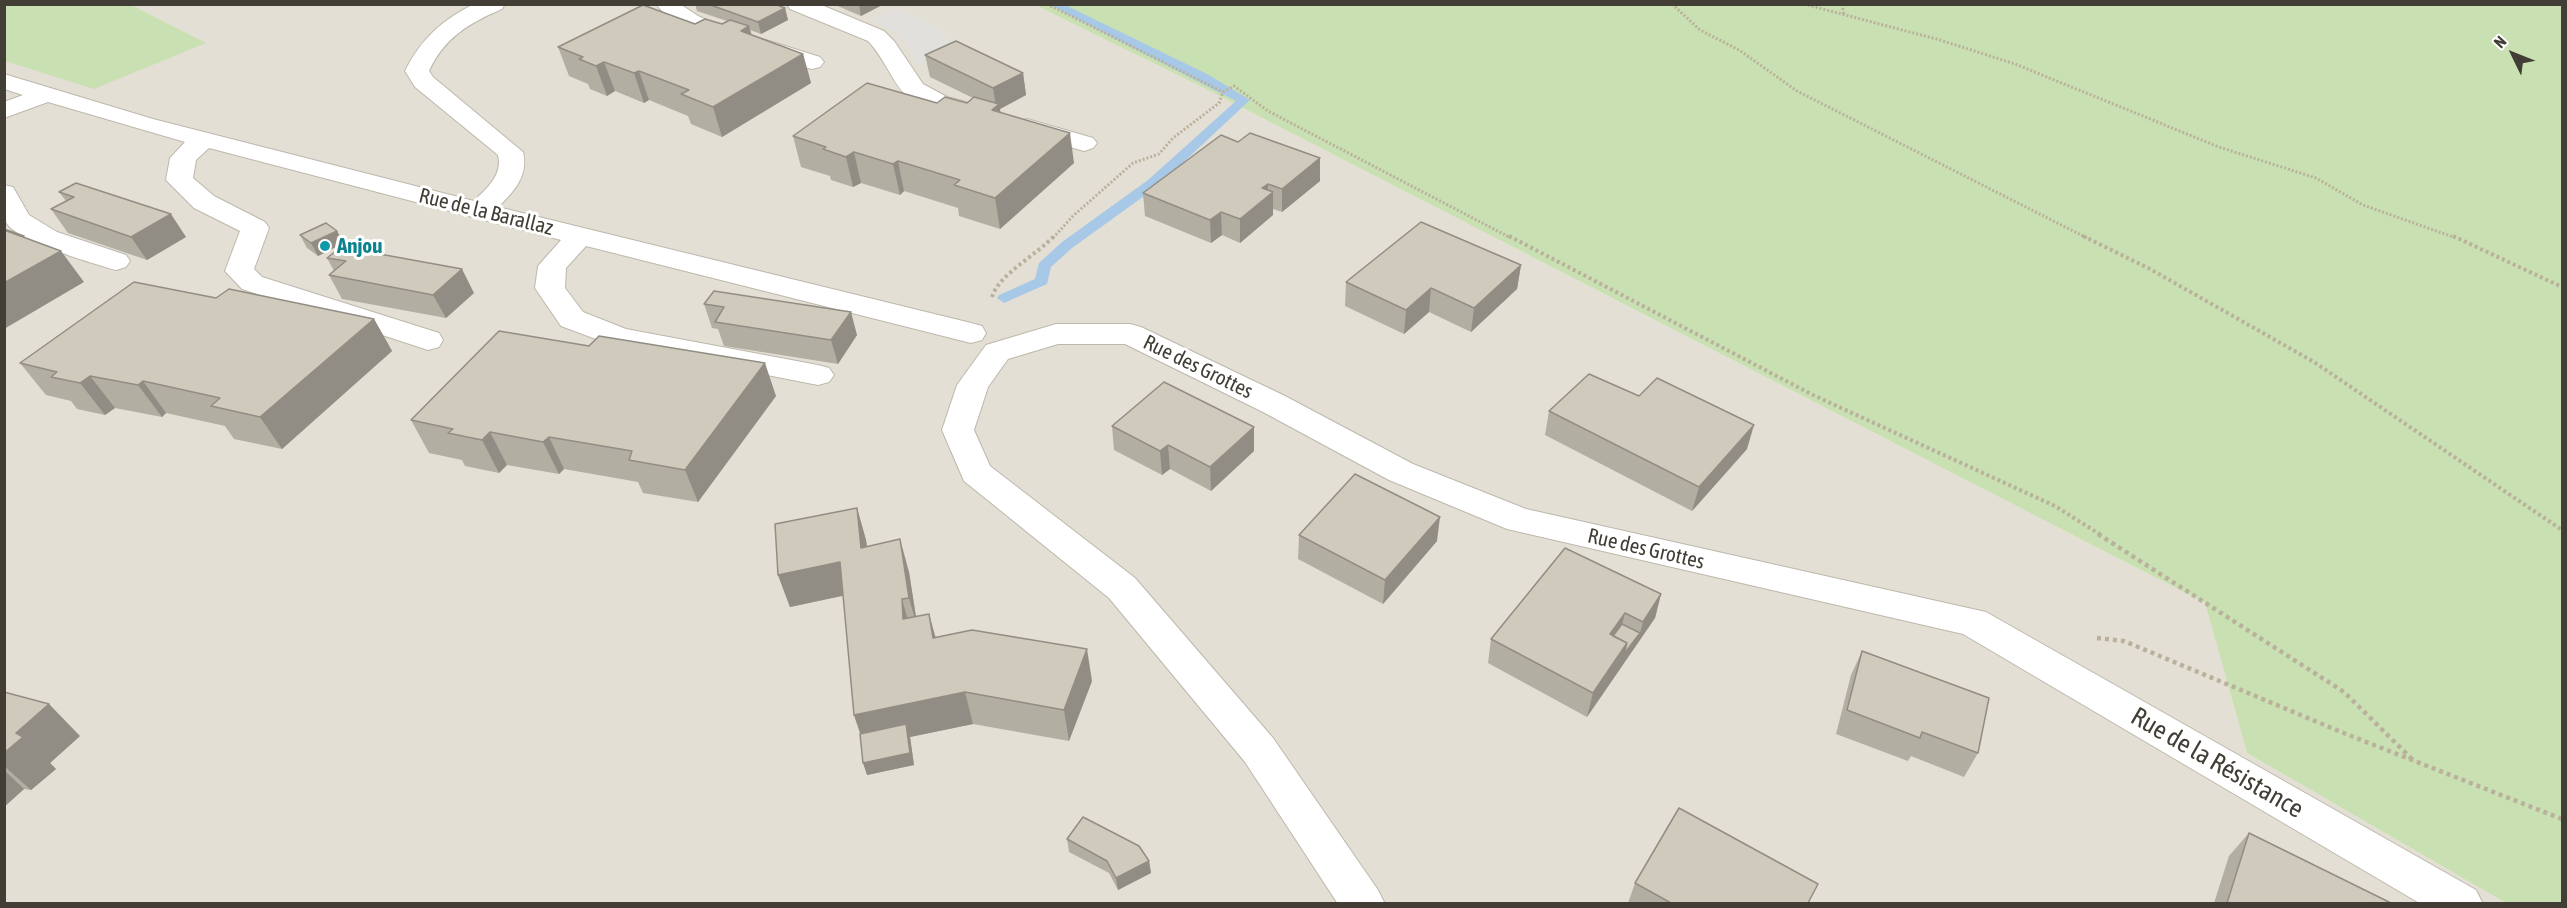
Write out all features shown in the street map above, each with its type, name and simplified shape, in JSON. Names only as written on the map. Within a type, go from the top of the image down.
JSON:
[{"type":"street","points":[[480,211],[512,175],[514,163],[510,152],[423,82],[417,71],[425,50],[445,30],[494,4]]},
{"type":"street","points":[[667,4],[670,12],[691,24],[812,62]]},
{"type":"street","points":[[798,4],[876,36],[914,89],[938,102],[1084,143]]},
{"type":"street","name":"Rue de la Barallaz","points":[[4,81],[44,95],[204,139],[480,211],[971,333]]},
{"type":"street","points":[[4,111],[44,95]]},
{"type":"street","points":[[204,139],[183,158],[179,180],[204,202],[255,228],[239,271],[252,284],[428,339]]},
{"type":"street","points":[[4,193],[18,220],[47,238],[116,261]]},
{"type":"street","points":[[580,236],[552,266],[550,288],[572,319],[620,337],[818,375]]},
{"type":"street","name":"Rue des Grottes","points":[[1363,903],[1258,750],[1122,588],[976,473],[958,430],[974,385],[997,352],[1056,334],[1130,334],[1274,404],[1401,472],[1519,520],[1973,622]]},
{"type":"street","name":"Rue de la Résistance","points":[[1973,622],[2461,903]]},
{"type":"path","points":[[1047,4],[1223,92]]},
{"type":"path","points":[[1672,4],[1700,30],[1739,50],[1797,91],[1983,187],[2150,269],[2314,362],[2562,530]]},
{"type":"path","points":[[1804,4],[1940,40],[2014,64],[2219,147],[2316,178],[2363,205],[2452,236],[2562,287]]},
{"type":"path","points":[[1842,4],[1844,15]]},
{"type":"path","points":[[1042,338],[1027,308],[998,305],[992,301],[992,293],[1002,280],[1049,245],[1077,211],[1086,206],[1134,163],[1159,154],[1173,138],[1219,103],[1223,92],[1234,86],[1268,111],[1813,395],[2055,506],[2343,692],[2415,762]]},
{"type":"path","points":[[2089,637],[2124,641],[2415,762],[2562,819]]},
{"type":"shaded area","points":[[5,4],[1035,5],[1206,89],[2205,603],[2247,753],[2506,903],[5,904]]},
{"type":"shaded area","points":[[894,8],[936,27],[948,39],[955,55],[918,64],[899,34],[870,20]]},
{"type":"green space","points":[[5,4],[131,5],[206,43],[94,89],[5,61]]},
{"type":"green space","points":[[1035,5],[2562,5],[2562,903],[2506,903],[2247,753],[2205,603],[1206,89]]},
{"type":"building","points":[[708,4],[774,4],[785,8],[758,22]]},
{"type":"building","points":[[643,5],[695,24],[705,19],[722,24],[730,20],[749,26],[741,31],[803,54],[713,107],[681,94],[689,90],[639,71],[634,73],[604,62],[596,66],[579,59],[583,57],[558,47]]},
{"type":"building","points":[[956,41],[1023,73],[993,88],[925,55]]},
{"type":"building","points":[[867,83],[937,103],[945,97],[967,103],[974,97],[999,104],[992,110],[1070,133],[995,198],[954,185],[960,180],[898,161],[893,164],[854,152],[846,157],[823,149],[826,147],[793,136]]},
{"type":"building","points":[[1250,133],[1320,158],[1282,189],[1268,184],[1262,188],[1273,192],[1240,219],[1221,212],[1210,220],[1143,193],[1221,135],[1238,142]]},
{"type":"building","points":[[76,183],[171,214],[131,237],[51,209],[74,197],[59,192]]},
{"type":"building","points":[[1421,222],[1521,265],[1474,308],[1431,288],[1406,310],[1346,282]]},
{"type":"building","points":[[326,223],[337,231],[311,243],[300,235]]},
{"type":"building","points":[[4,229],[24,236],[23,237]]},
{"type":"building","points":[[4,230],[61,251],[4,283]]},
{"type":"building","points":[[341,247],[462,269],[433,295],[329,275],[346,261],[327,258]]},
{"type":"building","points":[[134,282],[216,298],[229,289],[374,319],[260,417],[211,406],[220,398],[143,381],[138,385],[90,376],[80,383],[51,377],[57,372],[20,363]]},
{"type":"building","points":[[714,291],[851,312],[831,340],[715,322],[724,307],[704,304]]},
{"type":"building","points":[[499,331],[589,346],[599,336],[765,363],[685,470],[629,460],[632,451],[549,437],[543,442],[490,432],[482,440],[448,433],[453,429],[411,420]]},
{"type":"building","points":[[1589,374],[1639,396],[1657,378],[1754,425],[1699,487],[1549,411]]},
{"type":"building","points":[[1164,382],[1254,427],[1210,467],[1168,445],[1160,451],[1112,426]]},
{"type":"building","points":[[1355,474],[1440,517],[1385,580],[1299,535]]},
{"type":"building","points":[[857,508],[861,548],[900,539],[909,598],[902,599],[903,619],[929,614],[933,638],[972,630],[1087,649],[1064,710],[965,692],[854,715],[840,562],[778,575],[775,524]]},
{"type":"building","points":[[1565,548],[1661,594],[1643,622],[1625,613],[1610,634],[1627,643],[1593,693],[1491,639]]},
{"type":"building","points":[[1622,624],[1640,633],[1624,654],[1627,643],[1613,636]]},
{"type":"building","points":[[1862,651],[1989,698],[1978,753],[1922,732],[1920,738],[1847,710]]},
{"type":"building","points":[[4,692],[49,704],[16,733],[23,737],[4,753]]},
{"type":"building","points":[[906,724],[910,753],[863,763],[860,734]]},
{"type":"building","points":[[1679,808],[1818,884],[1808,903],[1671,903],[1635,883]]},
{"type":"building","points":[[1083,817],[1139,846],[1149,861],[1116,878],[1107,861],[1067,839]]},
{"type":"building","points":[[2249,833],[2391,903],[2227,903]]},
{"type":"waterway","points":[[1004,298],[1042,281],[1044,266],[1067,245],[1153,183],[1244,100],[1205,78],[1053,4]]},
{"type":"place","name":"Anjou","points":[[325,246]]}]
